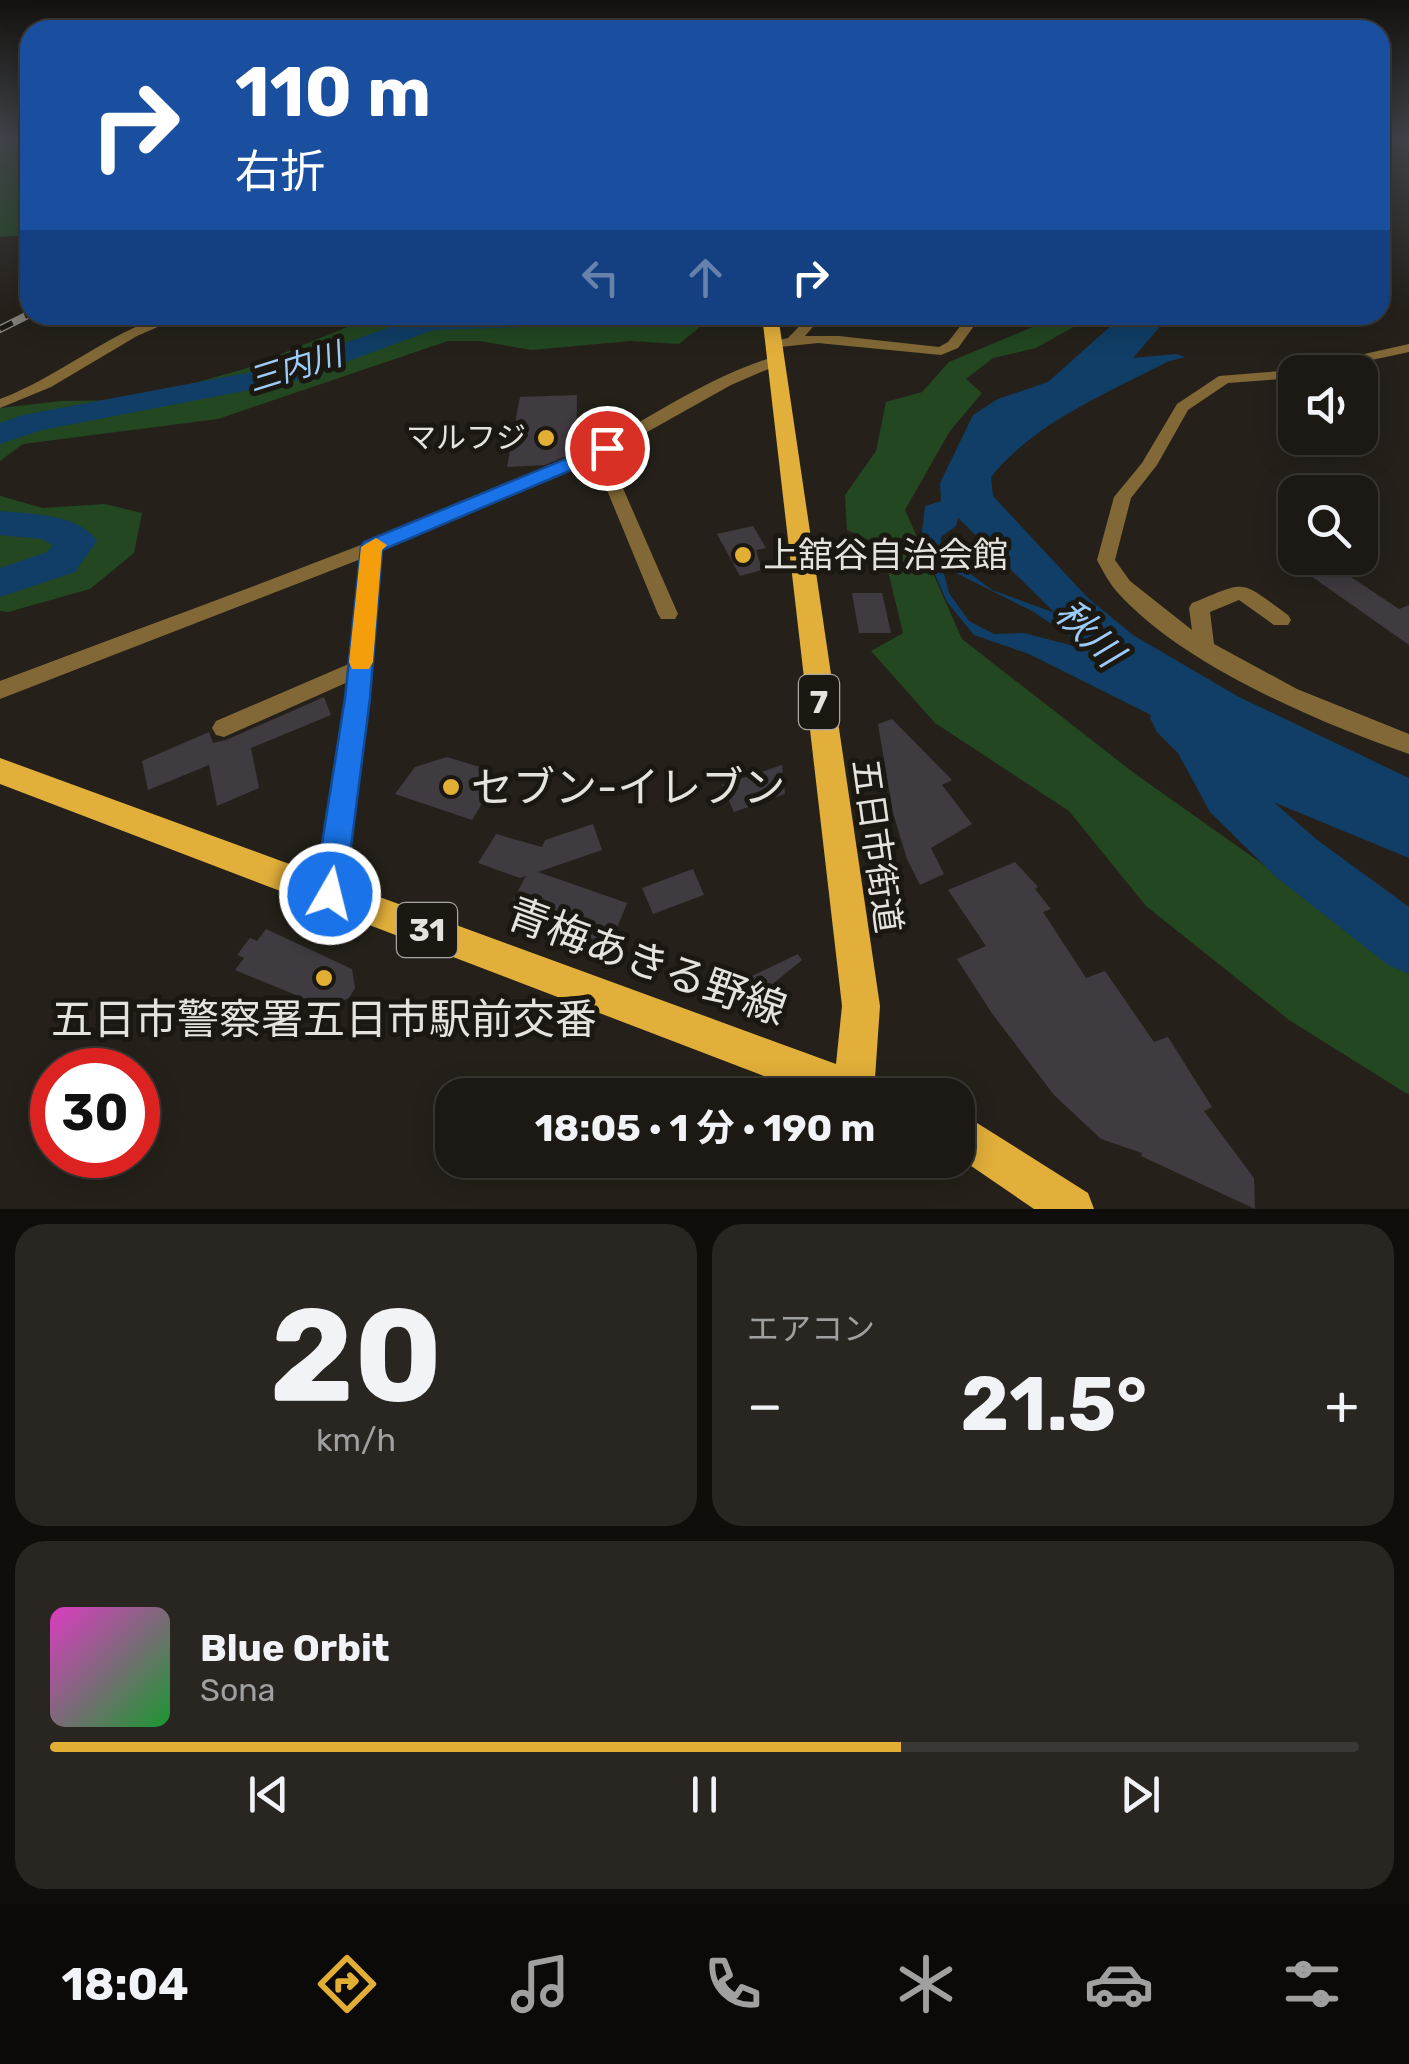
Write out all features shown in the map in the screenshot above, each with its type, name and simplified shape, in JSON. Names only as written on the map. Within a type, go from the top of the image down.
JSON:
[{"type":"main road","name":"五日市街道","points":[[774,325],[782,348],[861,1006],[860,1078]]},
{"type":"main road","name":"青梅あきる野線","points":[[0,771],[823,1078]]},
{"type":"main road","points":[[975,1143],[1072,1209]]},
{"type":"street","points":[[0,404],[44,388],[152,325]]},
{"type":"street","points":[[0,690],[372,547],[599,452],[782,348],[806,325]]},
{"type":"street","points":[[782,348],[871,342],[941,351],[953,346],[969,325]]},
{"type":"street","points":[[1378,355],[1409,348]]},
{"type":"street","points":[[1278,375],[1224,379],[1187,403],[1123,497],[1113,522],[1106,560],[1112,577],[1142,606],[1204,646],[1338,718],[1409,744]]},
{"type":"street","points":[[599,452],[668,614]]},
{"type":"street","points":[[330,894],[372,547]]},
{"type":"street","points":[[1204,646],[1199,608],[1241,591],[1280,620]]},
{"type":"street","points":[[224,728],[360,668]]},
{"type":"green space","points":[[0,195],[20,195],[20,236],[0,237]]},
{"type":"green space","points":[[702,325],[679,344],[630,341],[532,350],[479,341],[448,341],[218,419],[23,444],[0,461],[0,408],[61,401],[134,400],[244,369],[350,326]]},
{"type":"green space","points":[[1037,325],[1077,325],[1036,348],[993,358],[966,379],[982,393],[950,431],[905,510],[962,639],[1134,773],[1409,968],[1409,1095],[1289,1020],[1146,906],[1069,811],[935,723],[871,651],[903,633],[882,546],[847,530],[845,495],[876,451],[886,402],[922,392],[949,362]]},
{"type":"green space","points":[[0,496],[43,508],[105,504],[142,513],[134,553],[90,589],[0,611]]},
{"type":"water","points":[[1112,325],[1161,325],[1133,358],[1176,354],[1185,357],[1096,398],[1028,440],[991,477],[993,496],[1088,598],[1133,635],[1239,697],[1409,778],[1409,858],[1251,793],[1193,750],[1165,722],[1029,654],[974,635],[947,602],[927,556],[922,532],[925,506],[941,501],[940,483],[973,415],[998,399],[1048,382]],"holes":[[[958,518],[1055,613],[992,590],[940,551],[941,537],[956,526]],[[942,566],[1032,611],[1093,651],[1024,633],[994,634],[969,621],[949,593]]]},
{"type":"building","points":[[577,395],[576,452],[545,465],[507,467],[520,397]]},
{"type":"building","name":"上舘谷自治会館","points":[[753,526],[766,548],[756,550],[762,570],[740,576],[717,534]]},
{"type":"building","points":[[1348,575],[1399,609],[1409,605],[1409,645],[1311,576]]},
{"type":"building","points":[[852,593],[882,593],[891,633],[859,633]]},
{"type":"building","points":[[324,697],[331,715],[251,748],[259,788],[217,806],[209,765],[148,790],[142,761],[209,732],[213,743],[226,740]]},
{"type":"building","points":[[892,719],[952,780],[942,785],[972,824],[931,848],[944,874],[920,885],[907,859],[893,813],[878,724]]},
{"type":"building","points":[[447,757],[483,768],[490,790],[472,820],[395,794],[415,767]]},
{"type":"building","points":[[782,765],[785,794],[734,812],[722,785]]},
{"type":"building","points":[[593,824],[602,850],[538,872],[627,903],[608,951],[584,942],[592,923],[548,908],[542,922],[508,909],[526,876],[520,878],[478,863],[496,834],[542,847],[545,840]]},
{"type":"building","points":[[1015,862],[1038,887],[1035,889],[1051,909],[1043,912],[1086,978],[1105,971],[1154,1042],[1168,1037],[1212,1107],[1204,1111],[1254,1178],[1255,1209],[1141,1156],[1142,1153],[1101,1139],[1054,1095],[991,1012],[957,959],[986,946],[948,890]]},
{"type":"building","points":[[693,869],[704,895],[653,914],[642,888]]},
{"type":"building","points":[[266,929],[352,969],[355,988],[349,998],[341,1002],[331,998],[325,1007],[235,970],[244,958],[237,955],[250,938],[257,941]]},
{"type":"building","points":[[798,954],[802,960],[746,1006],[714,994]]},
{"type":"waterway","name":"三内川","points":[[0,434],[35,422],[280,376],[422,325]]},
{"type":"waterway","name":"三内川","points":[[0,523],[49,528],[77,541],[61,562],[0,583]]},
{"type":"waterway","name":"秋川","points":[[1174,718],[1196,738],[1229,796],[1296,858],[1409,944]]},
{"type":"railway","points":[[0,329],[20,319]]},
{"type":"slow traffic","points":[[361,662],[372,547],[376,545]]},
{"type":"place","name":"マルフジ","points":[[546,438]]},
{"type":"place","name":"上舘谷自治会館","points":[[743,555]]},
{"type":"place","name":"セブン-イレブン","points":[[451,787]]},
{"type":"place","name":"五日市警察署五日市駅前交番","points":[[324,978]]},
{"type":"route","points":[[330,894],[358,698],[372,547],[607,448]]}]
